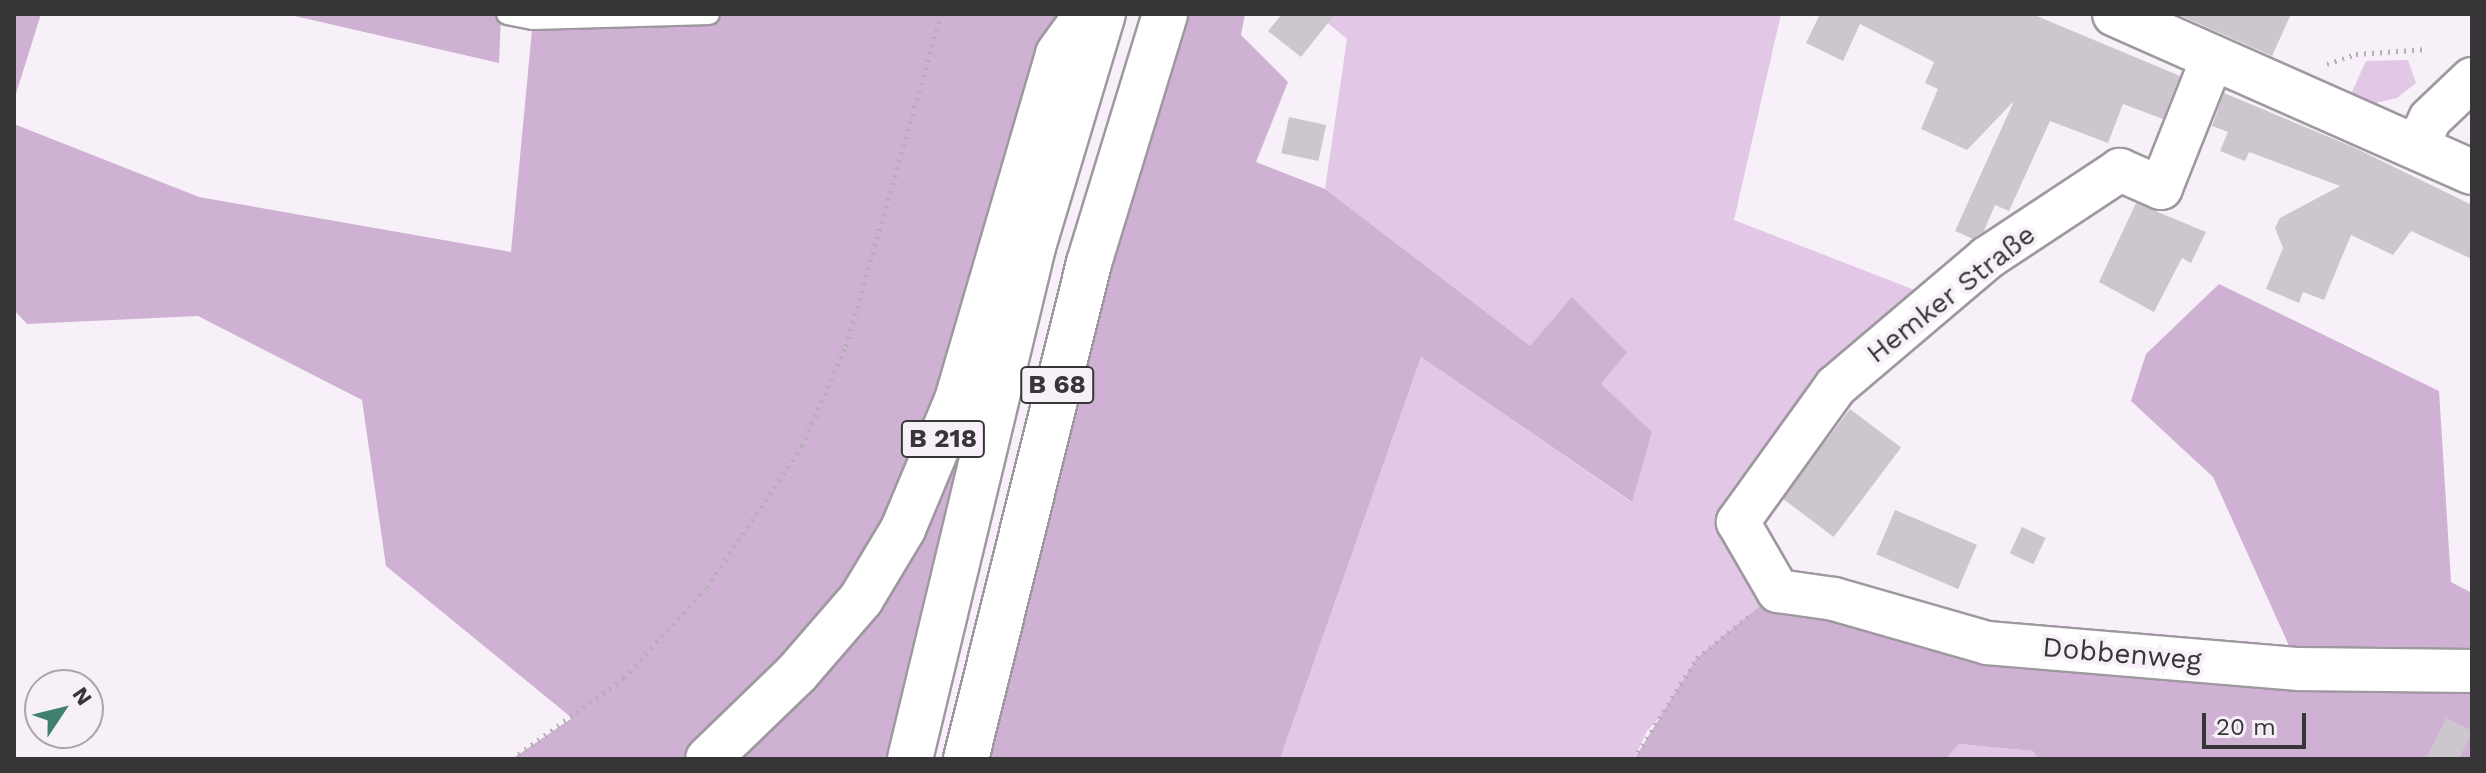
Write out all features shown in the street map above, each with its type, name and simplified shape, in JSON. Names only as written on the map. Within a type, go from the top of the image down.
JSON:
[{"type":"main road","name":"B 218","points":[[708,759],[797,673],[861,599],[903,529],[957,400],[1087,14]]},
{"type":"main road","name":"B 68","points":[[910,759],[1033,247],[1073,58],[1103,14]]},
{"type":"main road","name":"B 68","points":[[966,759],[1089,263],[1165,14]]},
{"type":"main road","points":[[2115,14],[2339,116],[2470,170]]},
{"type":"street","name":"Hemker Straße","points":[[1778,591],[1738,522],[1836,386],[1987,258],[2120,170],[2161,188],[2213,57]]},
{"type":"street","points":[[2417,146],[2430,119],[2472,79]]},
{"type":"street","name":"Dobbenweg","points":[[1778,591],[1834,599],[1987,643],[2299,669],[2472,671]]},
{"type":"lane","points":[[507,14],[533,19],[709,14]]},
{"type":"path","points":[[512,759],[624,678],[707,587],[802,446],[846,346],[941,14]]},
{"type":"path","points":[[2313,68],[2356,54],[2428,49]]},
{"type":"path","points":[[1634,759],[1697,658],[1778,591]]},
{"type":"shaded area","points":[[14,14],[41,14],[14,100]]},
{"type":"shaded area","points":[[286,14],[501,14],[499,63]]},
{"type":"shaded area","points":[[507,14],[1087,14],[910,759],[512,759],[572,718],[386,566],[362,400],[198,316],[27,324],[14,310],[14,124],[199,197],[511,252],[533,19]]},
{"type":"shaded area","points":[[1165,14],[1245,14],[1241,35],[1288,82],[1256,162],[1325,189],[1530,346],[1572,297],[1627,352],[1601,384],[1652,432],[1632,502],[1421,357],[1280,759],[966,759]]},
{"type":"shaded area","points":[[1317,14],[1781,14],[1734,220],[1938,299],[1738,521],[1778,591],[1647,731],[1634,759],[1280,759],[1421,357],[1631,502],[1652,432],[1600,385],[1572,298],[1530,347],[1325,189],[1347,39]]},
{"type":"shaded area","points":[[2408,60],[2416,83],[2397,98],[2372,104],[2351,94],[2366,61]]},
{"type":"shaded area","points":[[2219,284],[2439,391],[2451,582],[2472,593],[2472,759],[2038,759],[2033,751],[1959,744],[1946,759],[1634,759],[1697,658],[1778,591],[1987,643],[2299,668],[2213,477],[2131,401],[2146,354]]},
{"type":"shaded area","points":[[1959,744],[2034,751],[2038,759],[1946,759]]},
{"type":"building","points":[[1282,14],[1335,14],[1301,57],[1268,31]]},
{"type":"building","points":[[1820,14],[2032,14],[2180,76],[2163,119],[2123,104],[2108,143],[2050,121],[2009,211],[1995,205],[1984,231],[1973,239],[1955,231],[2014,101],[1967,150],[1921,129],[1938,89],[1925,83],[1934,62],[1860,24],[1843,61],[1806,43]]},
{"type":"building","points":[[2177,14],[2291,14],[2272,56]]},
{"type":"building","points":[[2224,93],[2353,147],[2472,205],[2472,259],[2411,231],[2393,255],[2351,235],[2324,300],[2303,292],[2299,303],[2266,289],[2283,248],[2275,228],[2280,218],[2340,186],[2249,152],[2245,161],[2220,151],[2228,132],[2212,126]]},
{"type":"building","points":[[1289,117],[1326,125],[1318,161],[1281,153]]},
{"type":"building","points":[[2136,203],[2206,232],[2191,263],[2182,258],[2154,312],[2099,282]]},
{"type":"building","points":[[1850,409],[1901,448],[1834,537],[1783,498]]},
{"type":"building","points":[[1895,510],[1977,545],[1958,589],[1876,554]]},
{"type":"building","points":[[2022,527],[2046,538],[2033,564],[2010,553]]},
{"type":"building","points":[[2446,718],[2472,731],[2459,759],[2426,759]]}]
